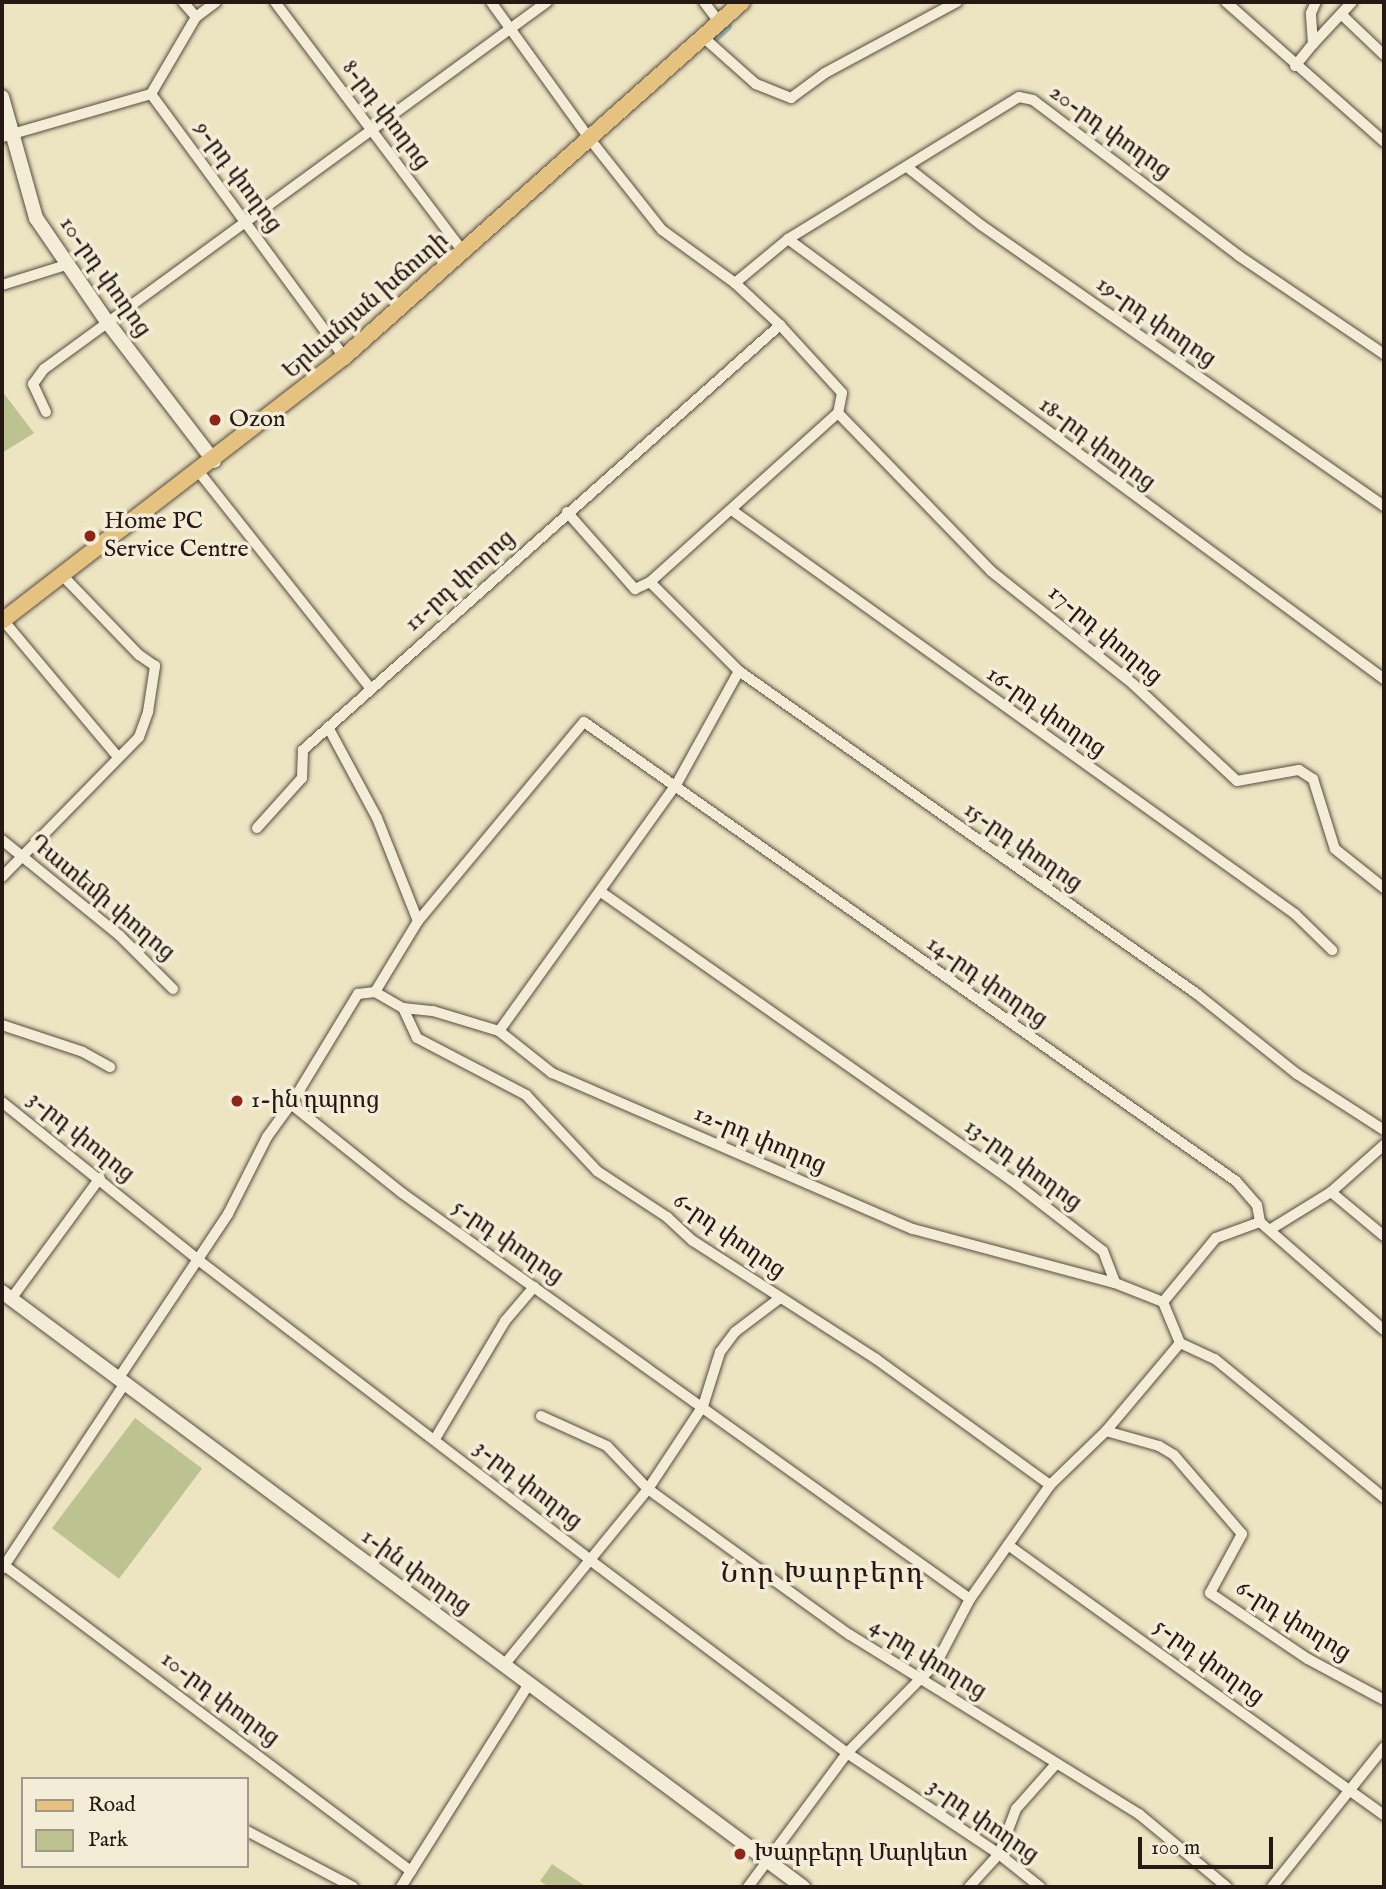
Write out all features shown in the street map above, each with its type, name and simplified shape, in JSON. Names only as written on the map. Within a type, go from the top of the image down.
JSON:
[{"type":"main road","name":"Երևանյան խճուղի","points":[[2,621],[214,461],[344,357],[464,253],[741,2]]},
{"type":"main road","name":"10-րդ փողոց","points":[[2,97],[6,136],[36,218],[108,323],[214,461]]},
{"type":"main road","name":"1-ին փողոց","points":[[6,1296],[803,1887]]},
{"type":"street","points":[[183,2],[196,17]]},
{"type":"street","points":[[6,136],[151,94],[196,17],[216,2]]},
{"type":"street","name":"8-րդ փողոց","points":[[275,2],[464,253]]},
{"type":"street","points":[[491,2],[589,138],[662,230],[735,284],[780,325],[842,393],[838,413],[733,511],[650,582],[635,589],[568,512]]},
{"type":"street","points":[[46,412],[33,384],[44,369],[244,220],[547,2]]},
{"type":"street","points":[[704,2],[719,22]]},
{"type":"street","points":[[704,37],[757,84],[790,98],[825,74],[957,2]]},
{"type":"street","points":[[1226,2],[1295,66],[1384,142]]},
{"type":"street","points":[[1313,44],[1311,13],[1316,2]]},
{"type":"street","points":[[1295,66],[1352,2]]},
{"type":"street","points":[[1342,15],[1384,55]]},
{"type":"street","name":"9-րդ փողոց","points":[[151,94],[344,357]]},
{"type":"street","name":"20-րդ փողոց","points":[[735,284],[788,239],[908,167],[1006,102],[1019,97],[1032,100],[1239,256],[1384,354]]},
{"type":"street","name":"19-րդ փողոց","points":[[908,167],[981,225],[1384,506]]},
{"type":"street","name":"18-րդ փողոց","points":[[788,239],[1384,679]]},
{"type":"street","points":[[2,285],[66,265]]},
{"type":"street","name":"11-րդ փողոց","points":[[257,828],[302,778],[303,750],[780,325]]},
{"type":"street","name":"17-րդ փողոց","points":[[838,413],[990,571],[1132,684],[1237,781],[1300,770],[1313,779],[1335,849],[1384,888]]},
{"type":"street","points":[[199,472],[371,689]]},
{"type":"street","name":"16-րդ փողոց","points":[[733,511],[1295,914],[1332,950]]},
{"type":"street","points":[[2,877],[139,737],[155,666],[63,576]]},
{"type":"street","name":"15-րդ փողոց","points":[[650,582],[739,671],[1197,994],[1297,1074],[1384,1130]]},
{"type":"street","points":[[2,621],[118,757]]},
{"type":"street","points":[[499,1031],[676,785],[739,671]]},
{"type":"street","name":"14-րդ փողոց","points":[[418,921],[584,722],[1236,1181],[1257,1205],[1260,1222]]},
{"type":"street","points":[[328,727],[377,818],[418,921],[375,992]]},
{"type":"street","name":"Դատեմի փողոց","points":[[2,841],[20,859],[120,936],[173,989]]},
{"type":"street","name":"13-րդ փողոց","points":[[601,892],[1011,1180],[1104,1251],[1115,1283]]},
{"type":"street","points":[[3,1568],[121,1382],[358,994],[375,992],[403,1008]]},
{"type":"street","name":"12-րդ փողոց","points":[[403,1008],[433,1011],[499,1031],[552,1073],[913,1229],[957,1245],[1115,1283]]},
{"type":"street","name":"6-րդ փողոց","points":[[403,1008],[417,1038],[526,1095],[597,1171],[780,1298],[876,1359],[1049,1485]]},
{"type":"street","points":[[2,1025],[83,1052],[110,1067]]},
{"type":"street","name":"3-րդ փողոց","points":[[2,1101],[197,1259],[590,1560],[846,1753],[999,1854],[1040,1887]]},
{"type":"street","name":"5-րդ փողոց","points":[[291,1104],[402,1193],[970,1599]]},
{"type":"street","points":[[1271,1229],[1331,1192],[1384,1145]]},
{"type":"street","points":[[6,1296],[100,1178]]},
{"type":"street","points":[[1331,1192],[1384,1236]]},
{"type":"street","points":[[1163,1302],[1216,1238],[1260,1222],[1384,1330]]},
{"type":"street","points":[[1115,1283],[1163,1302],[1180,1343],[1215,1359],[1384,1498]]},
{"type":"street","points":[[435,1439],[505,1321],[534,1287]]},
{"type":"street","points":[[504,1665],[648,1489],[703,1406],[720,1352],[735,1332],[780,1298]]},
{"type":"street","points":[[748,1887],[770,1863],[846,1753],[937,1662],[970,1599],[1049,1485],[1106,1431],[1180,1343]]},
{"type":"street","name":"4-րդ փողոց","points":[[541,1416],[607,1446],[648,1489],[850,1635],[1139,1814],[1227,1887]]},
{"type":"street","name":"6-րդ փողոց","points":[[1106,1431],[1158,1446],[1174,1455],[1242,1534],[1210,1593],[1308,1658],[1384,1700]]},
{"type":"street","name":"5-րդ փողոց","points":[[1008,1545],[1384,1815]]},
{"type":"street","name":"10-րդ փողոց","points":[[3,1568],[411,1871]]},
{"type":"street","points":[[401,1887],[528,1685]]},
{"type":"street","points":[[1272,1887],[1327,1813],[1352,1790],[1384,1747]]},
{"type":"street","points":[[969,1887],[999,1854],[1016,1809],[1056,1764]]},
{"type":"street","points":[[248,1831],[353,1887]]},
{"type":"green space","points":[[2,391],[34,433],[2,453]]},
{"type":"green space","points":[[135,1418],[202,1469],[119,1579],[52,1528]]},
{"type":"green space","points":[[552,1864],[587,1887],[549,1887],[540,1881]]},
{"type":"waterway","points":[[713,39],[727,26]]},
{"type":"place","name":"Ozon","points":[[215,420]]},
{"type":"place","name":"Home PC Service Centre","points":[[90,536]]},
{"type":"place","name":"1-ին դպրոց","points":[[237,1101]]},
{"type":"place","name":"Խարբերդ Մարկետ","points":[[740,1854]]},
{"type":"district","name":"Նոր Խարբերդ","points":[[823,1575]]}]
